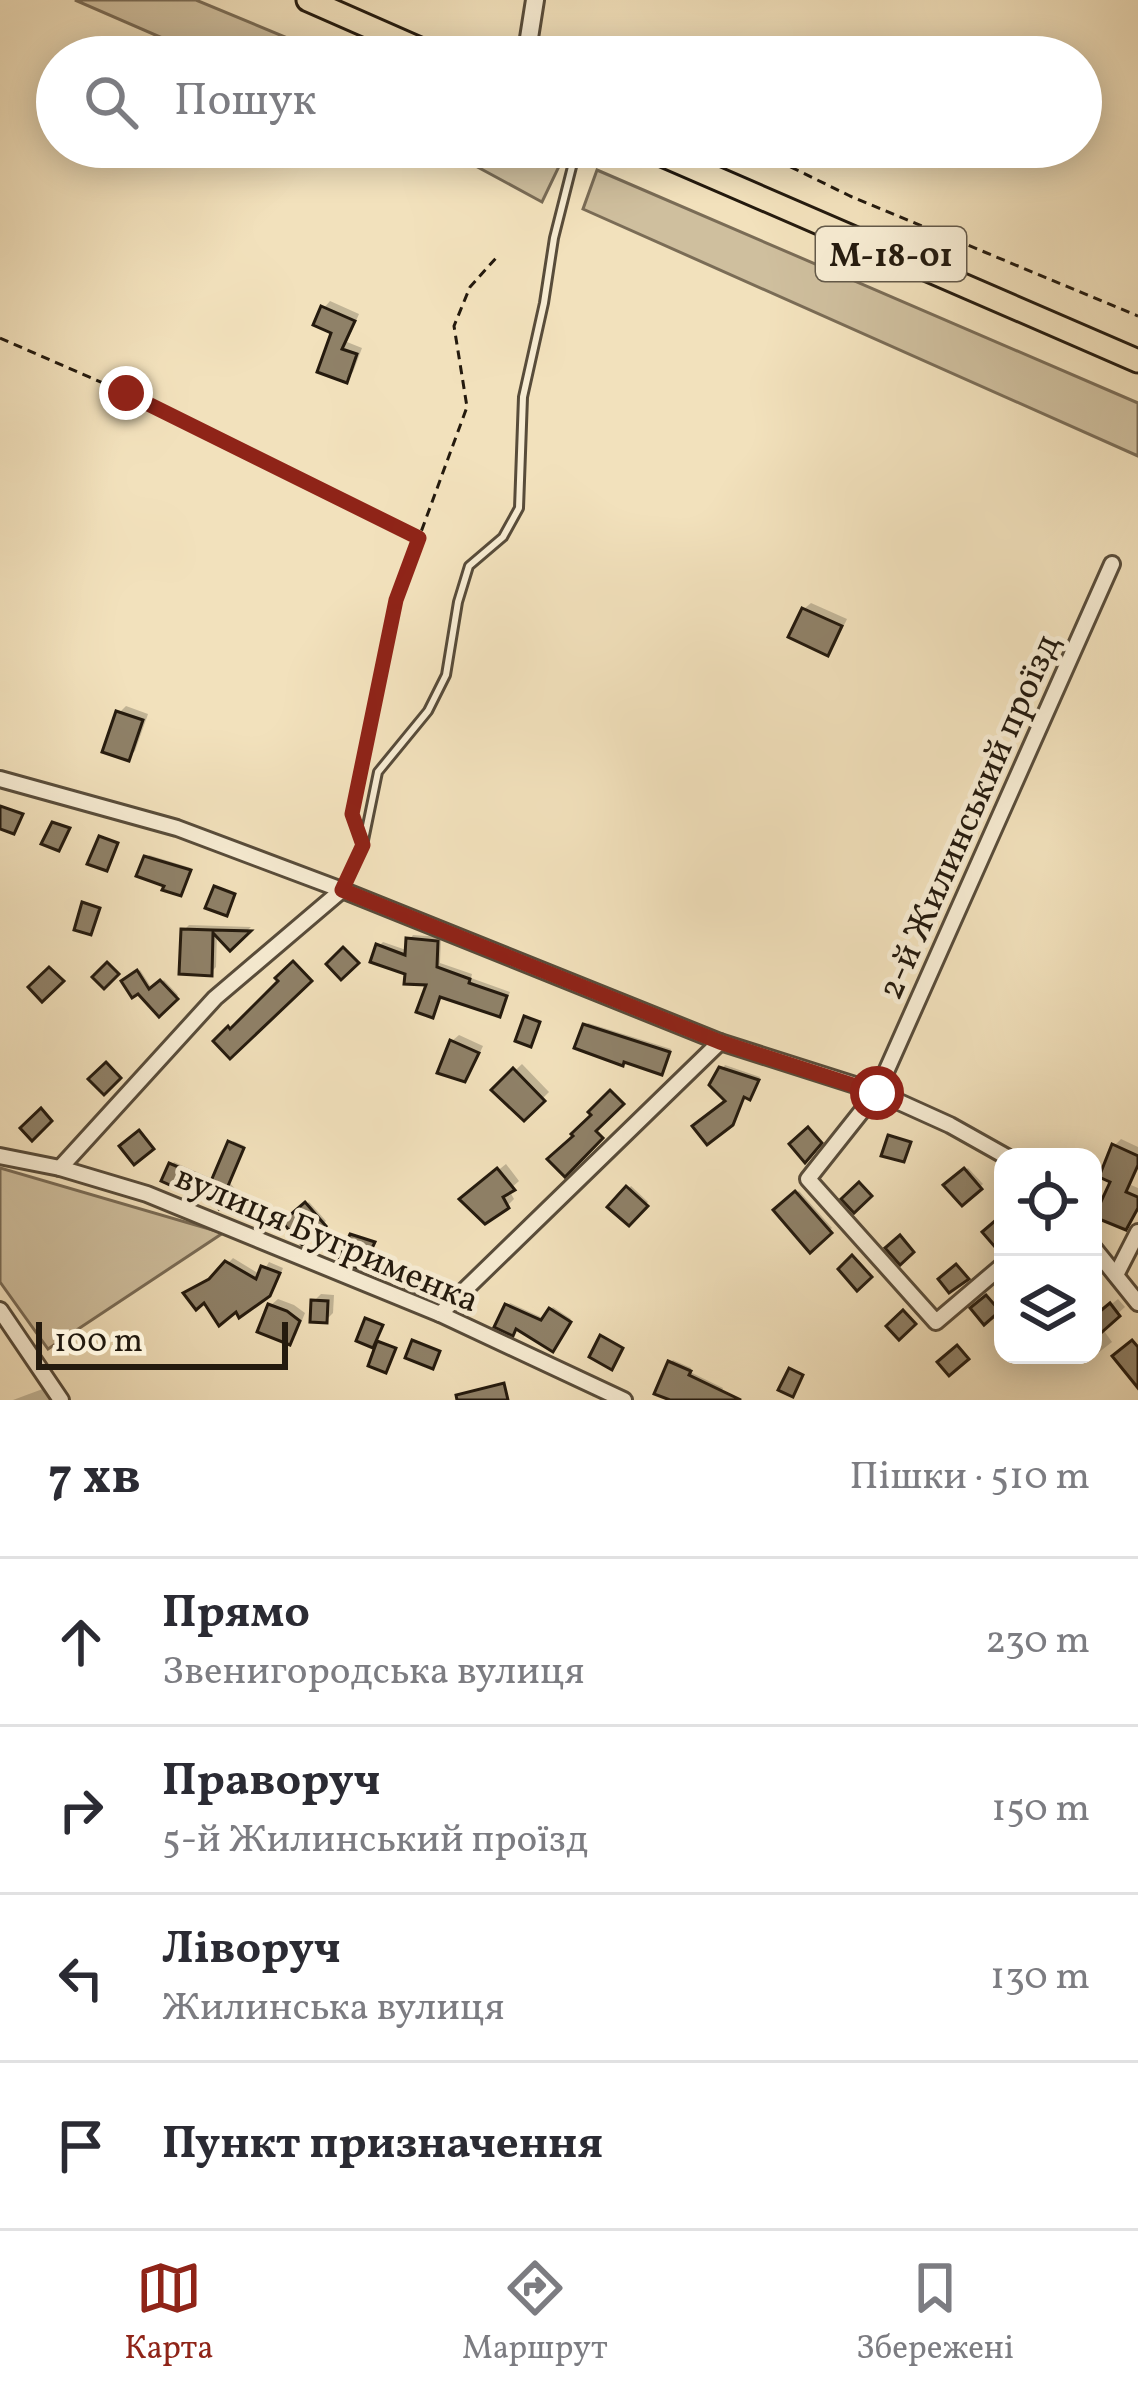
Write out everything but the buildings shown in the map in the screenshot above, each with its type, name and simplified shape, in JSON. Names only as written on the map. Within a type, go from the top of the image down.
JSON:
[{"type":"highway","points":[[308,0],[390,36]]},
{"type":"highway","name":"М-18-01","points":[[692,168],[1138,361]]},
{"type":"street","points":[[530,36],[536,0]]},
{"type":"street","name":"2-й Жилинський проїзд","points":[[994,1273],[936,1322],[808,1179],[877,1093],[1112,564]]},
{"type":"street","points":[[0,779],[177,828],[720,1042],[877,1093],[994,1150]]},
{"type":"street","points":[[60,1168],[215,998],[342,890]]},
{"type":"street","points":[[440,1314],[720,1042]]},
{"type":"street","name":"вулиця Бугрименка","points":[[0,1156],[147,1194],[440,1314],[624,1400]]},
{"type":"street","points":[[1116,1275],[1138,1232]]},
{"type":"street","points":[[1101,1256],[1138,1303]]},
{"type":"street","points":[[0,1334],[2,1312]]},
{"type":"street","points":[[2,1312],[61,1400]]},
{"type":"lane","points":[[342,890],[363,845],[378,772],[428,711],[446,675],[469,566],[503,537],[520,508],[523,398],[572,168]]},
{"type":"path","points":[[531,29],[543,36]]},
{"type":"path","points":[[793,168],[1138,316]]},
{"type":"path","points":[[363,845],[352,814],[396,600],[467,407],[454,326],[470,286],[496,258]]},
{"type":"path","points":[[0,338],[126,393],[419,538]]},
{"type":"shaded area","points":[[75,0],[196,0],[283,36],[158,36]]},
{"type":"shaded area","points":[[479,168],[558,168],[542,202]]},
{"type":"shaded area","points":[[597,170],[1138,403],[1138,456],[583,209]]},
{"type":"shaded area","points":[[0,1168],[223,1233],[48,1349],[0,1282]]},
{"type":"route","points":[[126,393],[419,538],[396,600],[352,814],[363,845],[342,890],[720,1042],[877,1093]]}]
